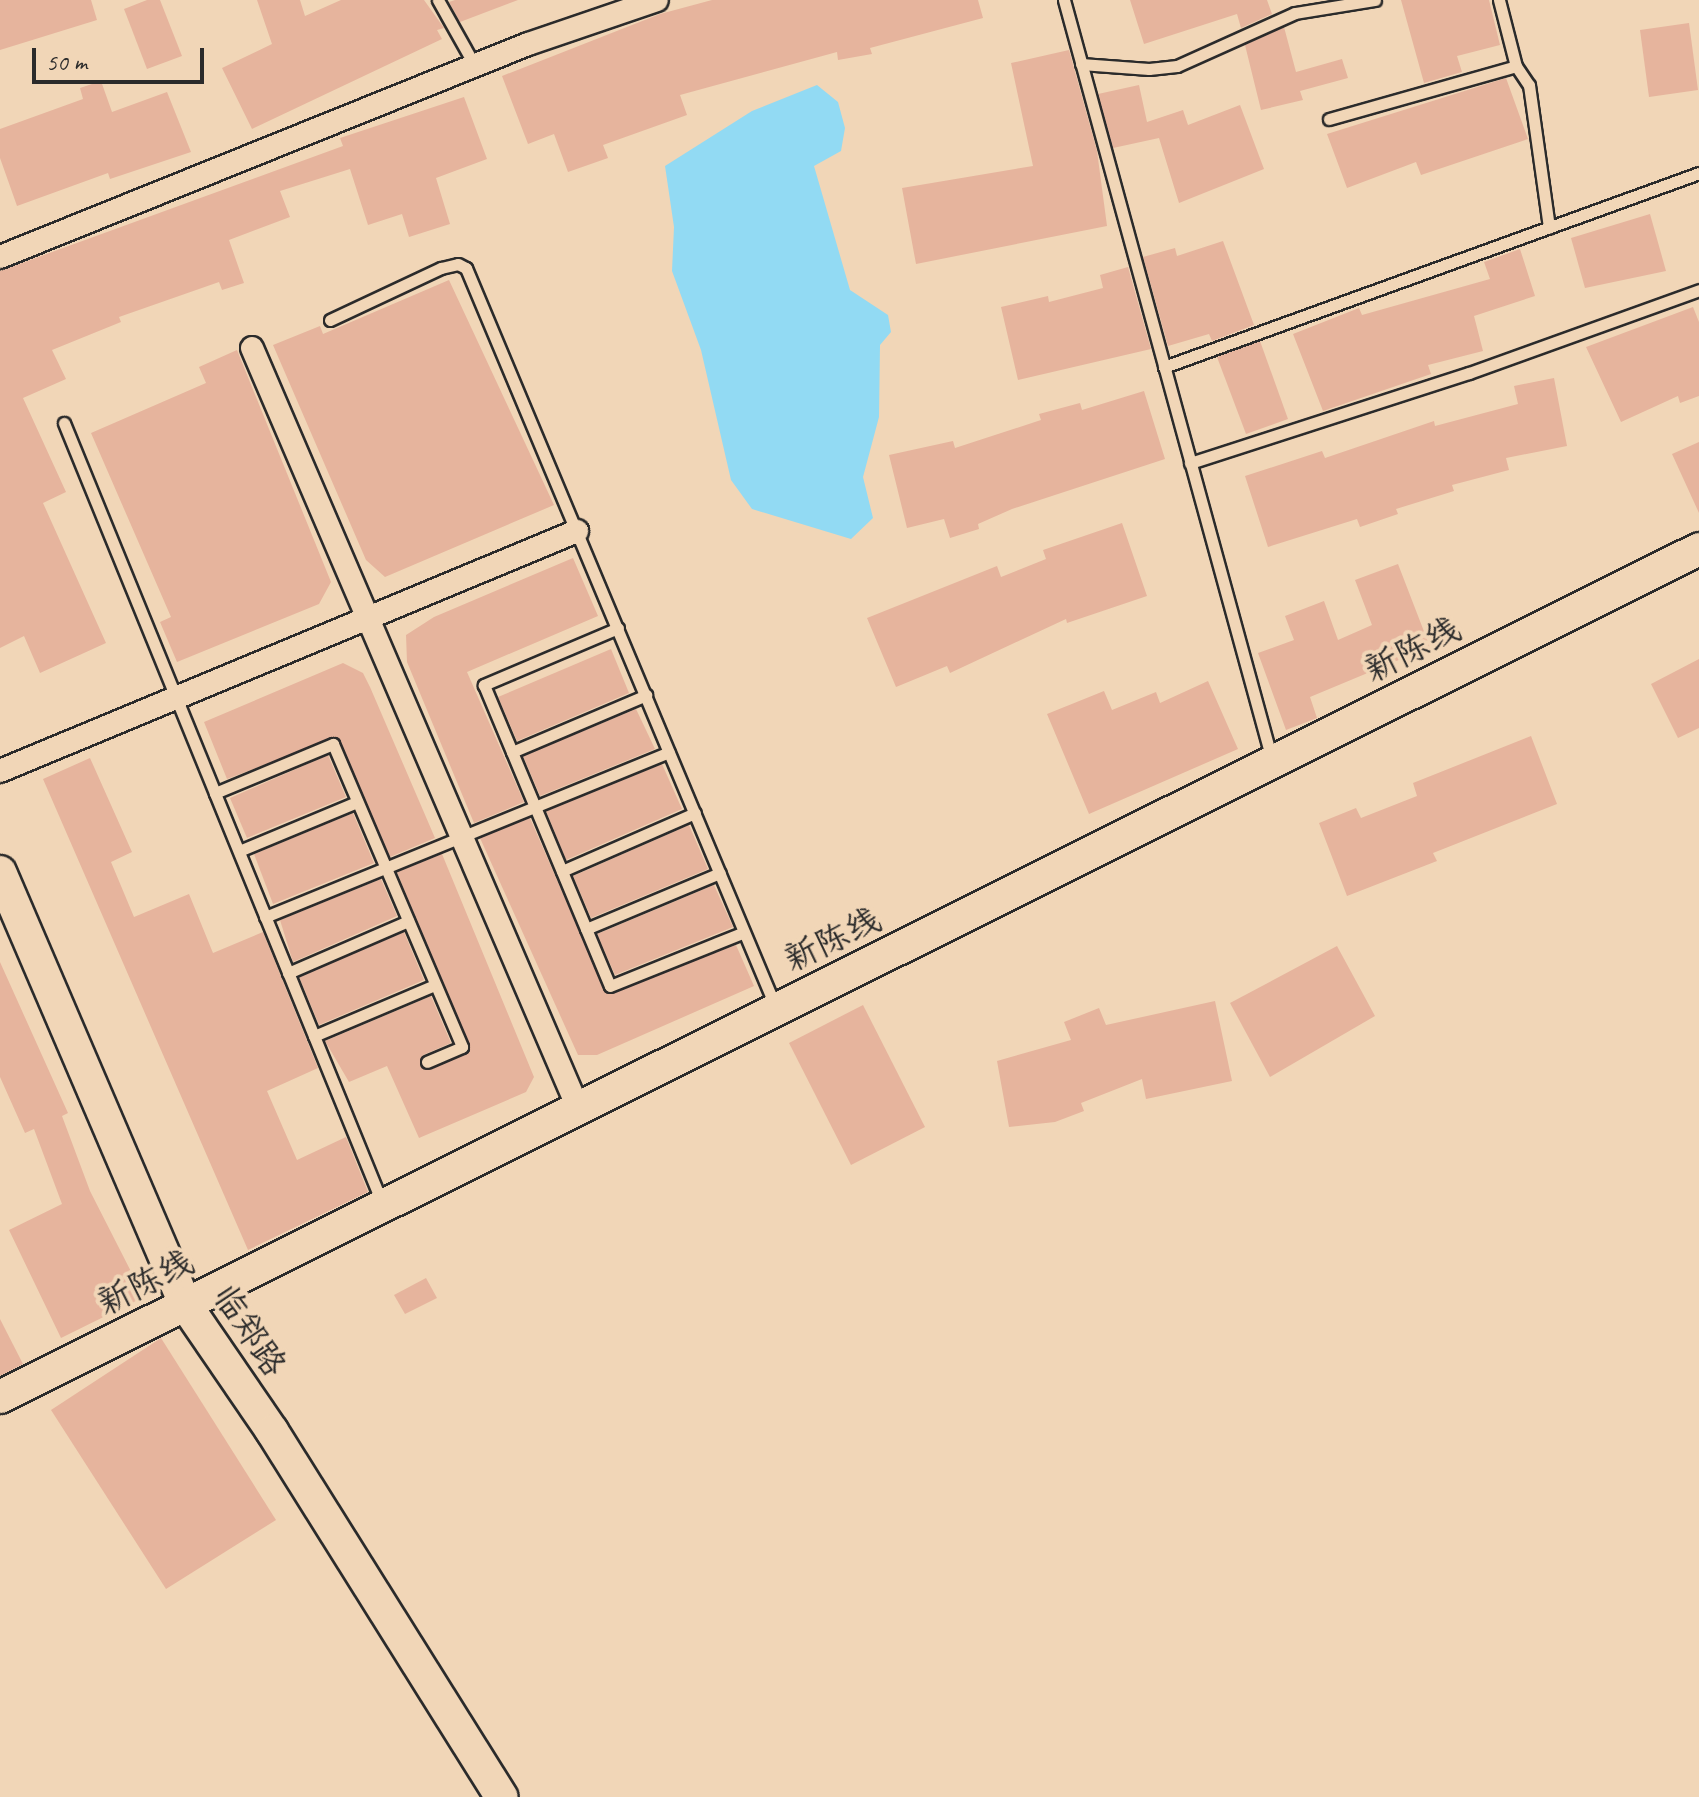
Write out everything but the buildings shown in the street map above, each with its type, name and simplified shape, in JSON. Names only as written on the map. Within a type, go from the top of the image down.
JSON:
[{"type":"street","points":[[0,257],[475,66],[657,0]]},
{"type":"street","points":[[252,348],[578,1108]]},
{"type":"street","points":[[0,771],[577,531]]},
{"type":"street","name":"新陈线","points":[[0,1397],[1699,549]]},
{"type":"street","name":"临郑路","points":[[0,872],[185,1304],[272,1431],[502,1797]]},
{"type":"lane","points":[[438,0],[475,66]]},
{"type":"lane","points":[[1064,0],[1272,762]]},
{"type":"lane","points":[[1081,64],[1149,69],[1177,66],[1242,32],[1295,13],[1375,0]]},
{"type":"lane","points":[[1499,0],[1516,66],[1529,85],[1549,228]]},
{"type":"lane","points":[[1329,119],[1516,66]]},
{"type":"lane","points":[[1164,367],[1699,173]]},
{"type":"lane","points":[[330,320],[441,268],[458,264],[466,268],[777,1009]]},
{"type":"lane","points":[[1190,463],[1469,373],[1699,290]]},
{"type":"lane","points":[[64,423],[383,1206]]},
{"type":"lane","points":[[618,628],[484,685],[610,986],[744,932]]},
{"type":"lane","points":[[512,752],[646,695]]},
{"type":"lane","points":[[215,793],[333,744],[462,1047],[427,1062]]},
{"type":"lane","points":[[265,917],[669,752]]},
{"type":"lane","points":[[239,851],[357,802]]},
{"type":"lane","points":[[562,871],[695,813]]},
{"type":"lane","points":[[586,929],[720,873]]},
{"type":"lane","points":[[288,973],[408,921]]},
{"type":"lane","points":[[314,1036],[435,985]]},
{"type":"water","points":[[817,85],[838,102],[845,128],[841,151],[814,166],[850,290],[888,315],[891,332],[880,345],[879,417],[863,477],[873,518],[851,539],[752,509],[731,480],[701,350],[672,271],[674,227],[665,166],[752,111]]}]
